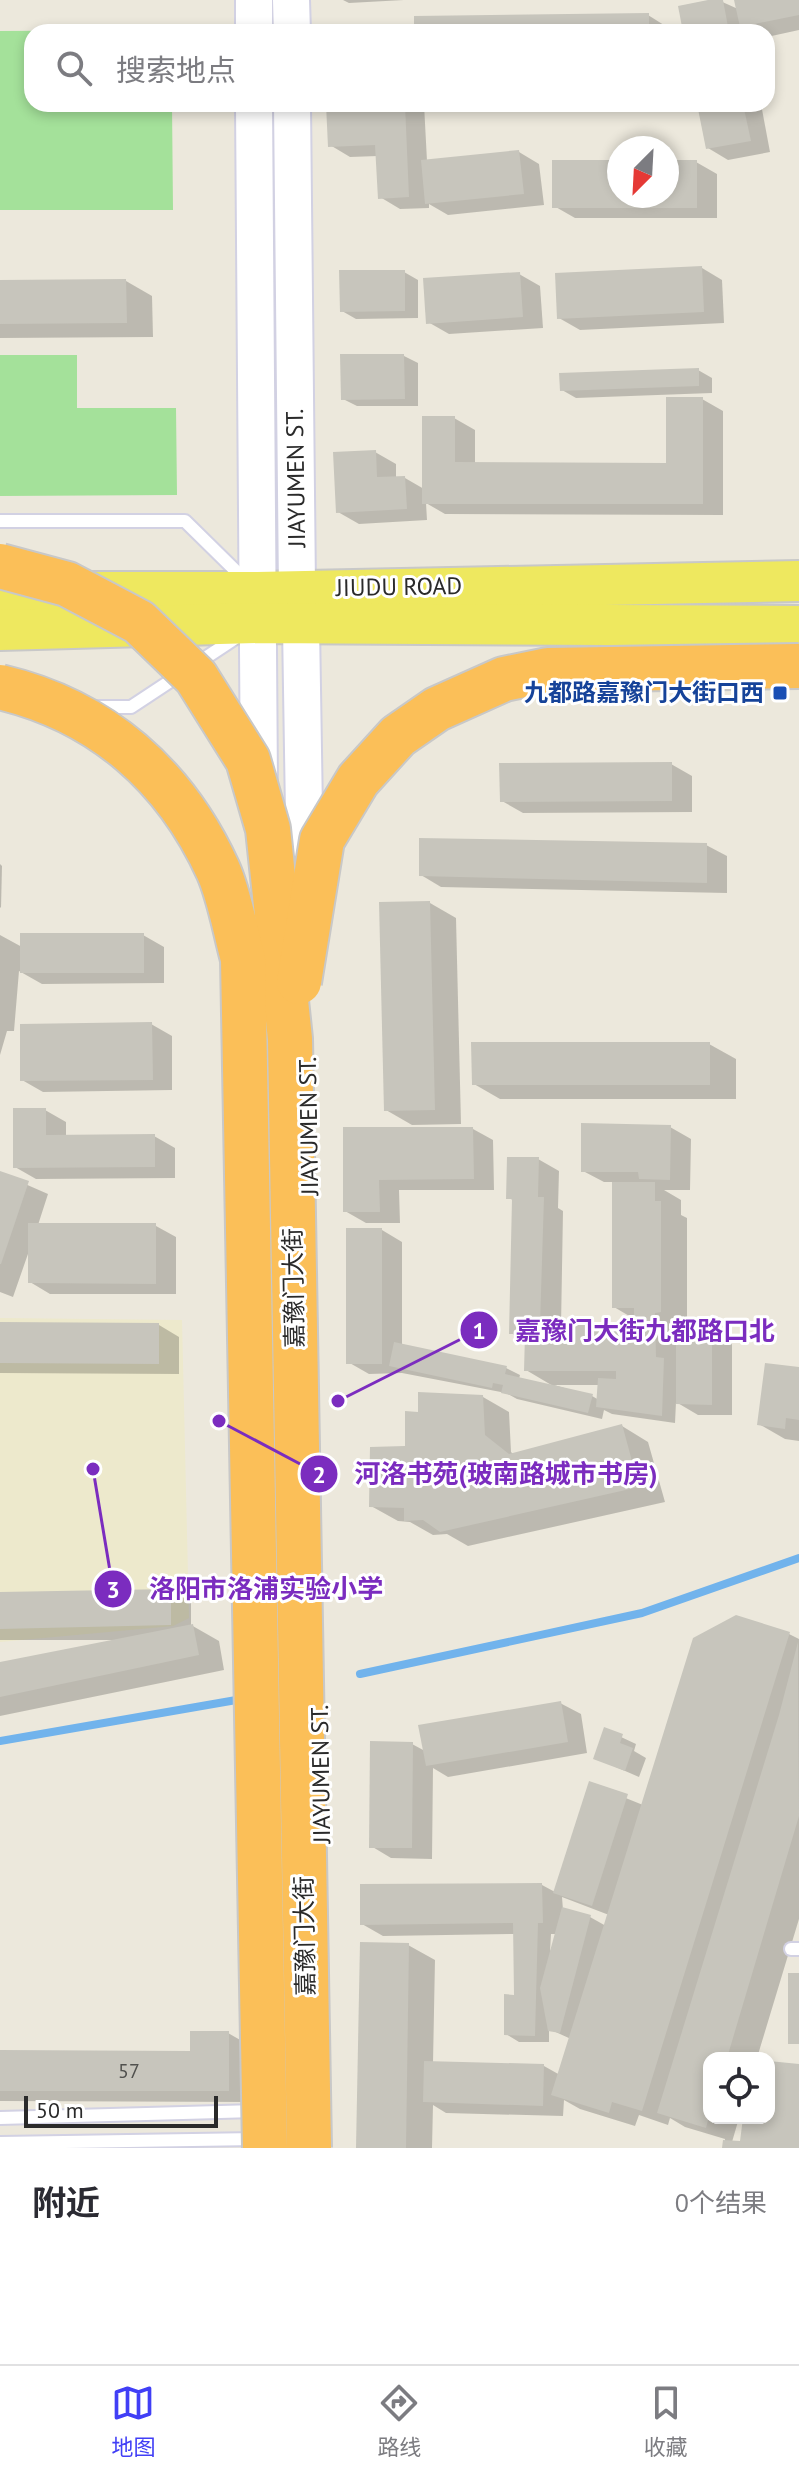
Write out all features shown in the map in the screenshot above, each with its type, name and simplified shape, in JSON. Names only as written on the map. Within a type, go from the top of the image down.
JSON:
[{"type":"highway","name":"嘉豫门大街","points":[[0,566],[67,584],[139,622],[196,677],[248,760],[268,829],[290,1039],[309,2148]]},
{"type":"highway","points":[[290,1039],[322,840],[358,780],[398,736],[437,709],[490,685],[548,670],[799,666]]},
{"type":"highway","name":"嘉豫门大街","points":[[7,697],[77,713],[131,750],[181,802],[219,872],[243,959],[265,2136]]},
{"type":"main road","points":[[254,0],[254,24]]},
{"type":"main road","points":[[291,0],[292,24]]},
{"type":"main road","name":"JIAYUMEN ST.","points":[[254,112],[265,2136]]},
{"type":"main road","name":"JIAYUMEN ST.","points":[[292,112],[327,2148]]},
{"type":"main road","name":"JIUDU ROAD","points":[[299,607],[799,581]]},
{"type":"main road","name":"JIUDU ROAD","points":[[0,592],[258,607],[799,626]]},
{"type":"main road","name":"JIUDU ROAD","points":[[0,630],[258,607]]},
{"type":"lane","points":[[0,521],[185,521],[258,607],[131,707],[7,697]]},
{"type":"lane","points":[[0,2118],[265,2136]]},
{"type":"lane","points":[[0,2143],[126,2145],[265,2136]]},
{"type":"shaded area","points":[[0,1318],[182,1320],[189,1618],[173,1626],[0,1642]]},
{"type":"green space","points":[[0,31],[24,31],[24,112],[172,112],[173,210],[0,210]]},
{"type":"green space","points":[[0,355],[77,355],[77,408],[176,408],[177,495],[0,496]]},
{"type":"building","points":[[723,0],[728,24],[681,24],[678,6]]},
{"type":"building","points":[[734,0],[799,0],[799,15],[739,24]]},
{"type":"building","points":[[649,13],[649,24],[414,24],[414,16]]},
{"type":"building","points":[[326,112],[405,112],[409,197],[378,199],[375,145],[328,147]]},
{"type":"building","points":[[699,112],[745,112],[751,141],[706,149]]},
{"type":"building","points":[[519,150],[524,194],[425,204],[421,160]]},
{"type":"building","points":[[552,160],[607,160],[607,208],[552,208]]},
{"type":"building","points":[[679,160],[697,160],[697,208],[679,208]]},
{"type":"building","points":[[702,266],[704,312],[557,319],[555,273]]},
{"type":"building","points":[[339,270],[405,270],[405,311],[340,312]]},
{"type":"building","points":[[520,272],[523,317],[426,324],[423,278]]},
{"type":"building","points":[[126,279],[127,323],[0,324],[0,280]]},
{"type":"building","points":[[340,354],[404,354],[405,399],[341,400]]},
{"type":"building","points":[[699,368],[699,386],[560,391],[559,373]]},
{"type":"building","points":[[666,397],[703,397],[703,504],[422,504],[422,416],[455,416],[455,462],[666,463]]},
{"type":"building","points":[[376,450],[377,477],[405,476],[407,509],[336,513],[333,452]]},
{"type":"building","points":[[672,762],[672,801],[500,802],[499,763]]},
{"type":"building","points":[[419,838],[707,843],[707,883],[419,876]]},
{"type":"building","points":[[430,901],[435,1110],[384,1111],[379,902]]},
{"type":"building","points":[[20,933],[144,933],[144,973],[20,973]]},
{"type":"building","points":[[152,1022],[153,1080],[20,1081],[20,1024]]},
{"type":"building","points":[[471,1042],[710,1042],[710,1085],[472,1085]]},
{"type":"building","points":[[13,1108],[46,1108],[46,1135],[155,1134],[155,1167],[13,1168]]},
{"type":"building","points":[[581,1123],[671,1125],[670,1180],[639,1179],[638,1172],[581,1172]]},
{"type":"building","points":[[343,1127],[473,1127],[474,1179],[379,1180],[380,1212],[343,1212]]},
{"type":"building","points":[[507,1157],[539,1157],[538,1197],[544,1197],[540,1325],[634,1325],[634,1308],[612,1308],[612,1182],[655,1182],[655,1201],[661,1201],[661,1312],[655,1313],[656,1357],[664,1358],[662,1416],[596,1407],[598,1378],[616,1379],[616,1371],[524,1371],[525,1334],[509,1334],[512,1199],[506,1199]]},
{"type":"building","points":[[0,1171],[29,1181],[1,1264],[0,1264]]},
{"type":"building","points":[[28,1223],[156,1223],[156,1284],[28,1283]]},
{"type":"building","points":[[346,1228],[382,1228],[382,1364],[346,1364]]},
{"type":"building","points":[[676,1320],[712,1320],[712,1405],[676,1404]]},
{"type":"building","points":[[0,1322],[159,1323],[159,1364],[0,1363]]},
{"type":"building","points":[[394,1342],[507,1366],[505,1374],[593,1394],[588,1413],[501,1393],[503,1385],[493,1383],[492,1388],[389,1366]]},
{"type":"building","points":[[765,1363],[799,1367],[799,1420],[786,1418],[785,1429],[757,1425]]},
{"type":"building","points":[[418,1392],[483,1395],[485,1435],[509,1454],[622,1424],[639,1487],[440,1532],[423,1520],[404,1521],[404,1508],[369,1507],[370,1447],[405,1446],[405,1411],[418,1412]]},
{"type":"building","points":[[171,1589],[171,1625],[0,1629],[0,1592]]},
{"type":"building","points":[[736,1615],[790,1632],[642,2111],[612,2102],[609,2113],[551,2095],[693,1638]]},
{"type":"building","points":[[193,1624],[199,1655],[0,1697],[0,1662]]},
{"type":"building","points":[[798,1642],[799,1816],[729,2052],[703,2052],[703,2124],[707,2124],[706,2128],[657,2113],[779,1715]]},
{"type":"building","points":[[561,1701],[568,1742],[426,1766],[418,1725]]},
{"type":"building","points":[[604,1727],[623,1734],[620,1743],[633,1748],[625,1771],[593,1759]]},
{"type":"building","points":[[370,1741],[413,1742],[412,1848],[369,1848]]},
{"type":"building","points":[[589,1781],[628,1794],[592,1906],[553,1893]]},
{"type":"building","points":[[542,1883],[543,1923],[538,1923],[535,2036],[504,2035],[504,1994],[514,1995],[513,1923],[360,1925],[360,1884]]},
{"type":"building","points":[[562,1907],[591,1915],[560,2033],[548,2031],[540,1988]]},
{"type":"building","points":[[360,1942],[409,1943],[406,2148],[356,2148]]},
{"type":"building","points":[[788,1973],[799,1973],[799,2044],[788,2044]]},
{"type":"building","points":[[190,2031],[229,2031],[229,2091],[0,2091],[0,2050],[190,2051]]},
{"type":"building","points":[[424,2061],[544,2064],[543,2106],[423,2102]]},
{"type":"building","points":[[775,2062],[799,2064],[799,2148],[722,2148],[723,2140],[740,2141],[742,2124],[775,2124]]},
{"type":"waterway","points":[[360,1674],[642,1613],[799,1558]]},
{"type":"waterway","points":[[0,1741],[242,1699]]},
{"type":"place","name":"九都路嘉豫门大街口西","points":[[780,693]]},
{"type":"place","name":"嘉豫门大街九都路口北","points":[[338,1401]]},
{"type":"place","name":"河洛书苑(玻南路城市书房)","points":[[219,1421]]},
{"type":"place","name":"洛阳市洛浦实验小学","points":[[93,1469]]}]
